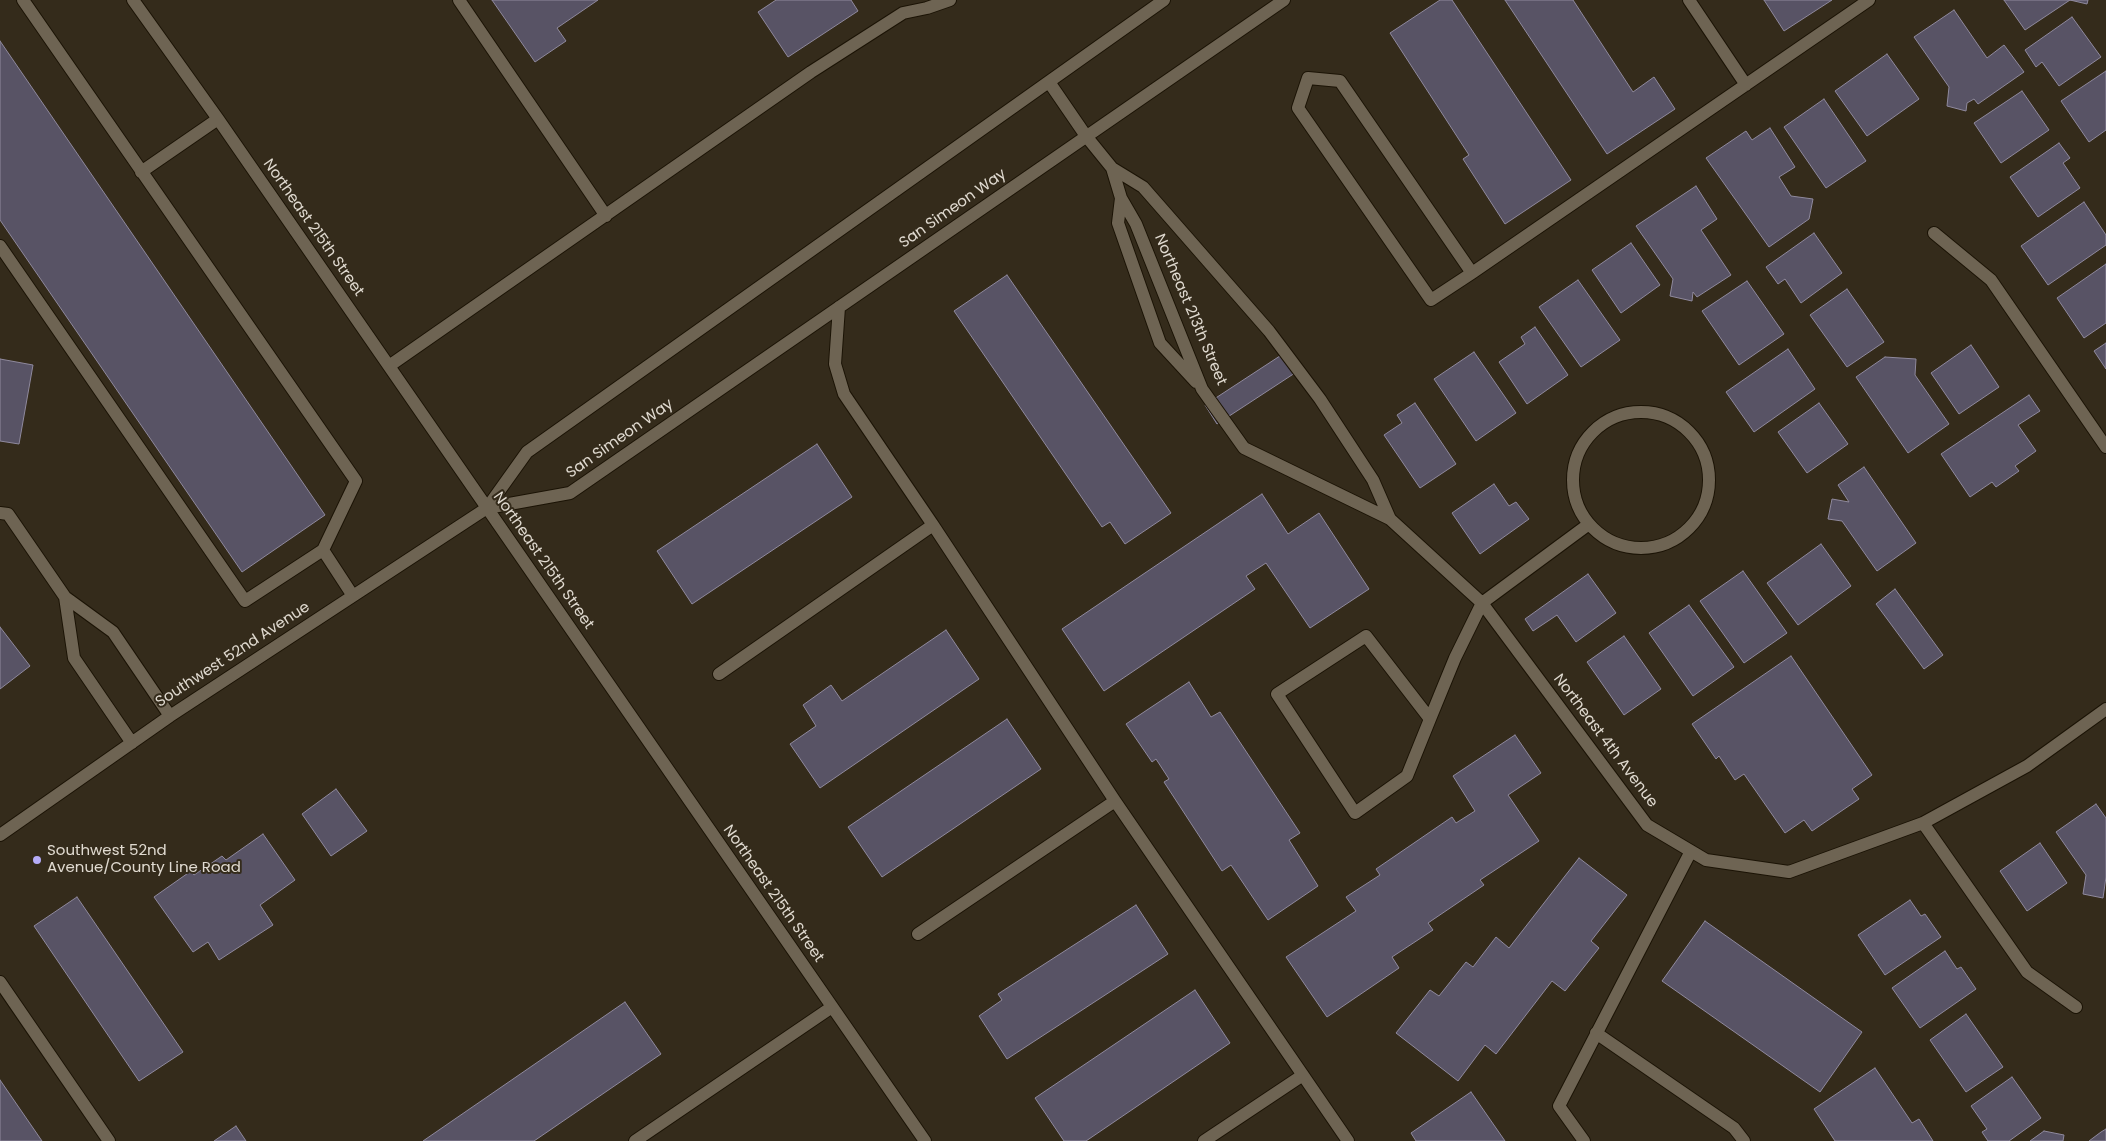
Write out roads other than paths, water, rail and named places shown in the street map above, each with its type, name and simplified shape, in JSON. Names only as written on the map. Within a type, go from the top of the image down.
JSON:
[{"type":"street","points":[[0,246],[245,601],[323,550],[356,481],[23,0]]},
{"type":"street","name":"Northeast 215th Street","points":[[133,0],[218,119],[925,1141]]},
{"type":"street","points":[[459,0],[606,216]]},
{"type":"street","points":[[389,366],[811,72],[904,13],[950,0]]},
{"type":"street","points":[[487,508],[527,452],[1164,0]]},
{"type":"street","name":"San Simeon Way","points":[[487,508],[570,493],[1284,0]]},
{"type":"street","points":[[1688,0],[1746,85]]},
{"type":"street","points":[[1472,273],[1340,81],[1308,78],[1298,108],[1431,300],[1472,273],[1869,0]]},
{"type":"street","name":"Northeast 213th Street","points":[[1049,82],[1086,136],[1112,168],[1143,187],[1269,331],[1320,399],[1373,480],[1390,519]]},
{"type":"street","points":[[142,172],[218,119]]},
{"type":"street","name":"Northeast 213th Street","points":[[1112,168],[1121,198],[1136,224],[1202,389],[1244,448],[1390,519],[1482,603]]},
{"type":"street","points":[[1121,198],[1118,223],[1160,343],[1202,389]]},
{"type":"street","points":[[1934,233],[1991,280],[2106,447]]},
{"type":"street","points":[[839,307],[835,364],[844,394],[933,525],[1115,802],[1348,1141]]},
{"type":"street","points":[[1633,413],[1661,415],[1682,425],[1698,442],[1708,463],[1710,486],[1704,508],[1691,527],[1673,541],[1651,548],[1628,547],[1606,539],[1589,524],[1578,505],[1573,484],[1576,462],[1584,442],[1600,426],[1619,416],[1633,413]]},
{"type":"street","name":"Southwest 52nd Avenue","points":[[0,835],[170,716],[487,508]]},
{"type":"street","points":[[0,513],[8,514],[65,597],[113,632],[170,716]]},
{"type":"street","points":[[1430,719],[1366,636],[1276,694],[1355,813],[1407,776],[1456,658],[1482,603],[1589,524]]},
{"type":"street","points":[[719,674],[933,525]]},
{"type":"street","points":[[323,550],[353,596]]},
{"type":"street","points":[[65,597],[74,658],[132,743]]},
{"type":"street","name":"Northeast 4th Avenue","points":[[1482,603],[1647,825],[1706,860],[1789,872],[1924,823],[2027,766],[2106,709]]},
{"type":"street","points":[[918,934],[1115,802]]},
{"type":"street","points":[[1924,823],[2028,972],[2076,1008]]},
{"type":"street","points":[[1584,1141],[1559,1106],[1691,851]]},
{"type":"street","points":[[0,982],[109,1141]]},
{"type":"street","points":[[635,1141],[832,1007]]},
{"type":"street","points":[[1596,1032],[1734,1128],[1744,1141]]},
{"type":"street","points":[[1204,1141],[1303,1075]]},
{"type":"place","name":"Southwest 52nd Avenue/County Line Road","points":[[37,860]]}]
